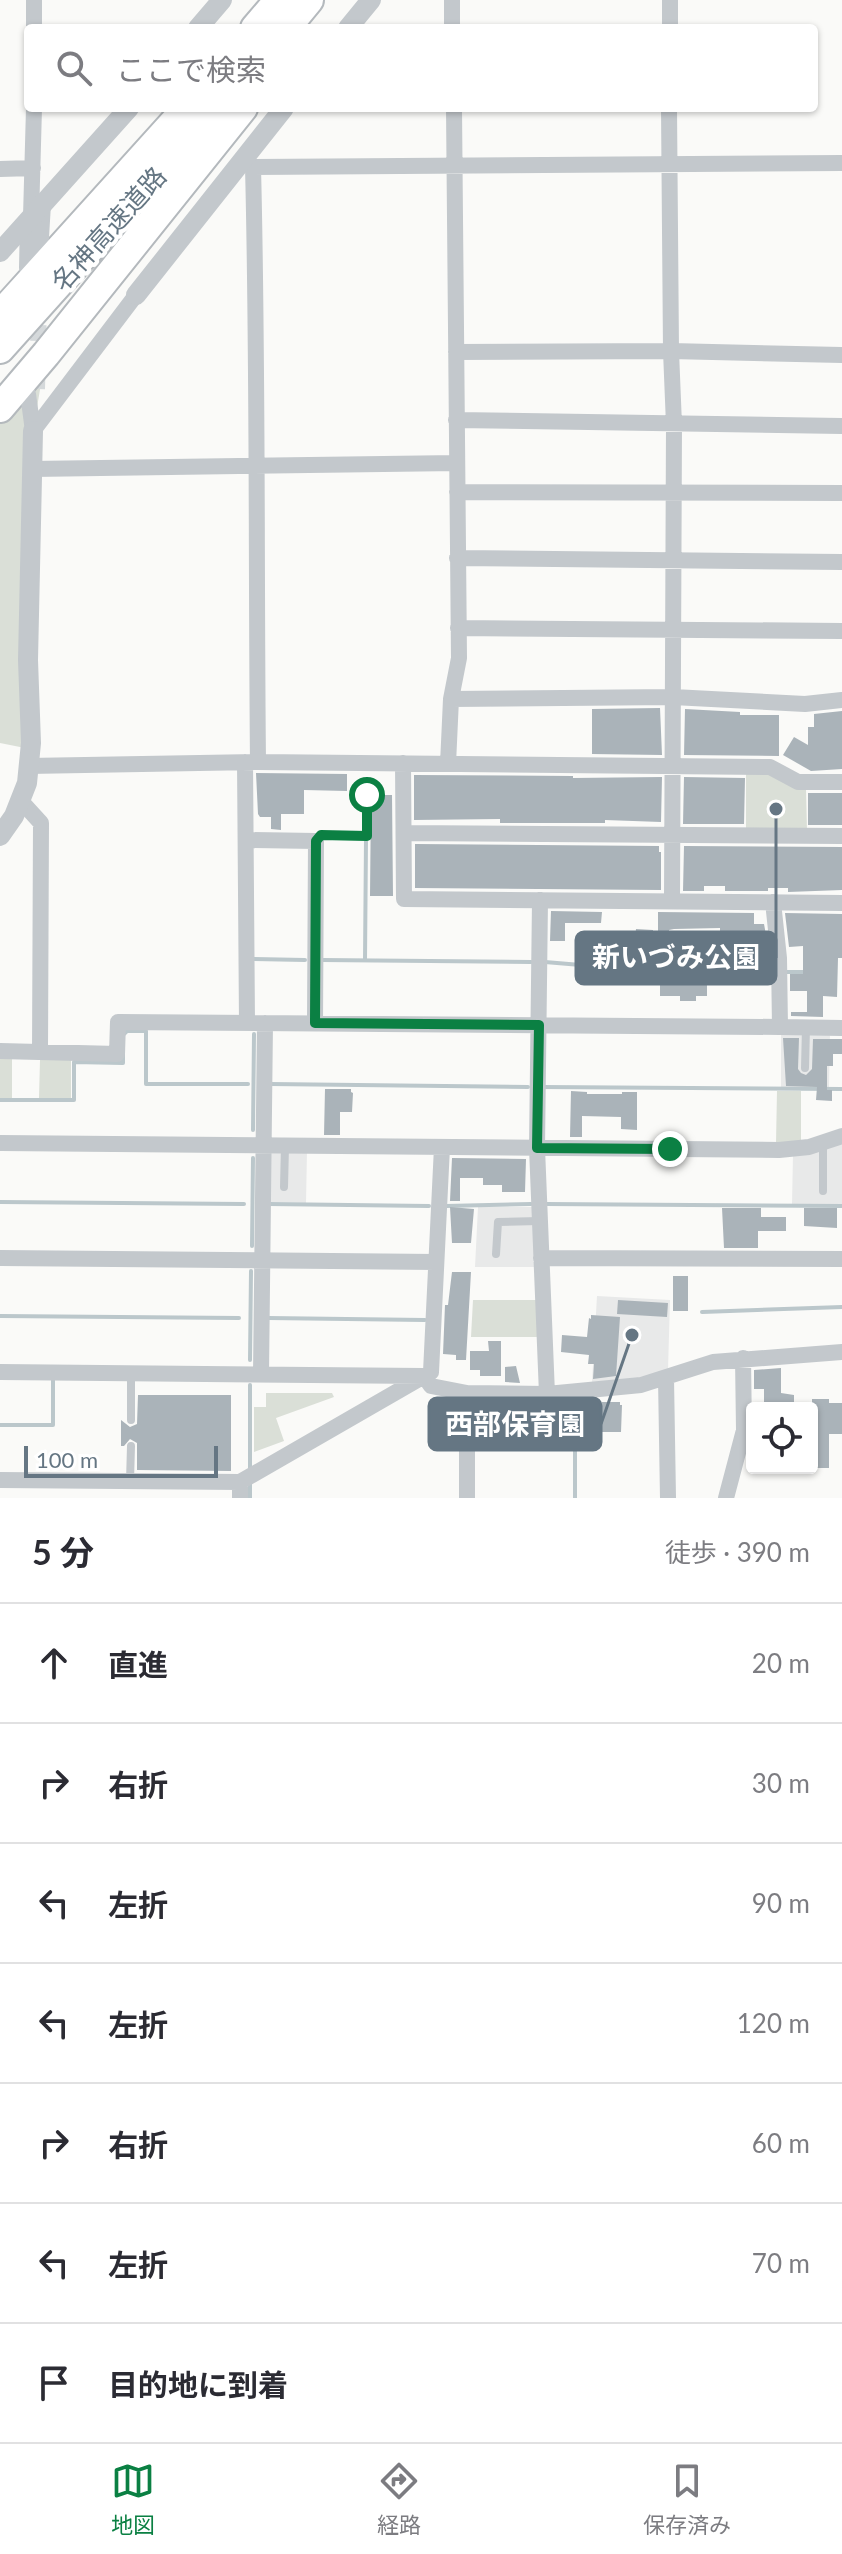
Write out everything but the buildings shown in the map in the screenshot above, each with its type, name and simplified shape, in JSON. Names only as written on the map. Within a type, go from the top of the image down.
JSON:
[{"type":"highway","points":[[258,24],[279,0]]},
{"type":"highway","points":[[289,24],[309,0]]},
{"type":"highway","points":[[309,24],[327,0]]},
{"type":"highway","name":"名神高速道路","points":[[0,315],[183,112]]},
{"type":"highway","name":"名神高速道路","points":[[0,349],[212,112]]},
{"type":"highway","points":[[0,408],[240,112]]},
{"type":"street","points":[[34,0],[34,24]]},
{"type":"street","points":[[201,24],[222,0]]},
{"type":"street","points":[[351,24],[371,0]]},
{"type":"street","points":[[452,0],[452,24]]},
{"type":"street","points":[[670,0],[670,24]]},
{"type":"street","points":[[34,112],[34,214],[40,254]]},
{"type":"street","points":[[34,214],[27,268],[1,251],[34,214],[125,112]]},
{"type":"street","points":[[33,428],[136,295],[249,163],[281,112]]},
{"type":"street","points":[[448,764],[451,699],[459,658],[454,112]]},
{"type":"street","points":[[669,112],[674,425],[672,901]]},
{"type":"street","points":[[249,163],[842,163]]},
{"type":"street","points":[[247,1023],[246,840],[251,762],[257,332],[249,163]]},
{"type":"street","points":[[0,169],[33,168]]},
{"type":"street","points":[[456,352],[671,351],[842,355]]},
{"type":"street","points":[[0,836],[14,816],[27,783],[31,743],[28,660],[33,392]]},
{"type":"street","points":[[456,420],[842,426]]},
{"type":"street","points":[[32,469],[457,463]]},
{"type":"street","points":[[457,492],[842,493]]},
{"type":"street","points":[[457,558],[842,562]]},
{"type":"street","points":[[458,628],[842,631]]},
{"type":"street","points":[[451,699],[673,697],[805,704],[842,700]]},
{"type":"street","points":[[28,766],[251,762],[770,767],[798,782],[842,782]]},
{"type":"street","points":[[403,763],[404,899],[842,903]]},
{"type":"street","points":[[20,800],[41,823],[40,1052]]},
{"type":"street","points":[[404,833],[842,836]]},
{"type":"street","points":[[246,840],[316,841],[315,1023]]},
{"type":"street","points":[[540,900],[537,1148],[547,1394]]},
{"type":"street","points":[[773,902],[779,958],[780,1027]]},
{"type":"street","points":[[0,1051],[117,1054],[118,1022],[842,1028]]},
{"type":"street","points":[[261,1374],[265,1023]]},
{"type":"street","points":[[0,1143],[779,1150],[809,1147],[842,1136]]},
{"type":"street","points":[[0,1480],[130,1481],[240,1490],[431,1372],[442,1147]]},
{"type":"street","points":[[0,1258],[436,1262]]},
{"type":"street","points":[[541,1258],[842,1259]]},
{"type":"street","points":[[424,1376],[431,1386],[467,1393],[547,1394],[641,1385],[713,1362],[842,1352]]},
{"type":"street","points":[[726,1498],[744,1430],[743,1358]]},
{"type":"street","points":[[0,1372],[424,1376]]},
{"type":"street","points":[[666,1378],[668,1498]]},
{"type":"street","points":[[467,1393],[467,1498]]},
{"type":"lane","points":[[805,1068],[806,1027]]},
{"type":"lane","points":[[823,1143],[823,1191]]},
{"type":"lane","points":[[284,1187],[285,1146]]},
{"type":"lane","points":[[496,1254],[498,1222],[540,1221]]},
{"type":"lane","points":[[131,1373],[131,1420]]},
{"type":"lane","points":[[130,1481],[131,1446]]},
{"type":"path","points":[[316,841],[321,835],[367,836],[367,795]]},
{"type":"shaded area","points":[[46,354],[33,431],[30,749],[0,743],[0,408]]},
{"type":"shaded area","points":[[746,773],[767,773],[806,789],[807,830],[746,830]]},
{"type":"shaded area","points":[[781,1032],[830,1033],[829,1087],[781,1087]]},
{"type":"shaded area","points":[[0,1058],[12,1059],[12,1098],[0,1098]]},
{"type":"shaded area","points":[[40,1060],[71,1060],[71,1099],[39,1098]]},
{"type":"shaded area","points":[[777,1091],[801,1091],[801,1141],[776,1143]]},
{"type":"shaded area","points":[[842,1144],[842,1204],[792,1204],[793,1155]]},
{"type":"shaded area","points":[[273,1151],[307,1151],[306,1203],[269,1202],[269,1156]]},
{"type":"shaded area","points":[[478,1207],[534,1207],[536,1267],[475,1267]]},
{"type":"shaded area","points":[[597,1296],[670,1300],[668,1370],[645,1378],[592,1382]]},
{"type":"shaded area","points":[[473,1300],[536,1300],[538,1337],[471,1337]]},
{"type":"shaded area","points":[[266,1393],[332,1393],[334,1397],[276,1418],[284,1441],[254,1452],[254,1407],[266,1407]]},
{"type":"waterway","points":[[365,960],[366,839]]},
{"type":"waterway","points":[[254,959],[305,960]]},
{"type":"waterway","points":[[322,960],[531,962]]},
{"type":"waterway","points":[[545,962],[652,971],[770,972]]},
{"type":"waterway","points":[[785,972],[808,972]]},
{"type":"waterway","points":[[124,1034],[127,1031],[146,1031],[146,1084],[248,1084]]},
{"type":"waterway","points":[[253,1130],[254,1034]]},
{"type":"waterway","points":[[0,1100],[74,1100],[74,1062],[123,1063],[123,1054]]},
{"type":"waterway","points":[[270,1084],[528,1087]]},
{"type":"waterway","points":[[542,1087],[842,1089]]},
{"type":"waterway","points":[[252,1246],[253,1158]]},
{"type":"waterway","points":[[0,1202],[244,1204]]},
{"type":"waterway","points":[[269,1204],[429,1206]]},
{"type":"waterway","points":[[446,1206],[531,1204]]},
{"type":"waterway","points":[[546,1204],[842,1206]]},
{"type":"waterway","points":[[250,1360],[251,1271]]},
{"type":"waterway","points":[[702,1312],[842,1307]]},
{"type":"waterway","points":[[0,1316],[239,1318]]},
{"type":"waterway","points":[[268,1318],[425,1320]]},
{"type":"waterway","points":[[0,1425],[53,1425],[53,1379]]},
{"type":"waterway","points":[[250,1385],[250,1468]]},
{"type":"waterway","points":[[575,1398],[575,1498]]},
{"type":"waterway","points":[[250,1484],[250,1498]]},
{"type":"tunnel","points":[[37,389],[39,307]]},
{"type":"place","name":"新いづみ公園","points":[[776,809]]},
{"type":"place","name":"西部保育園","points":[[632,1335]]},
{"type":"route","points":[[367,795],[367,836],[321,835],[316,841],[315,1023],[539,1025],[537,1148],[670,1149]]}]
